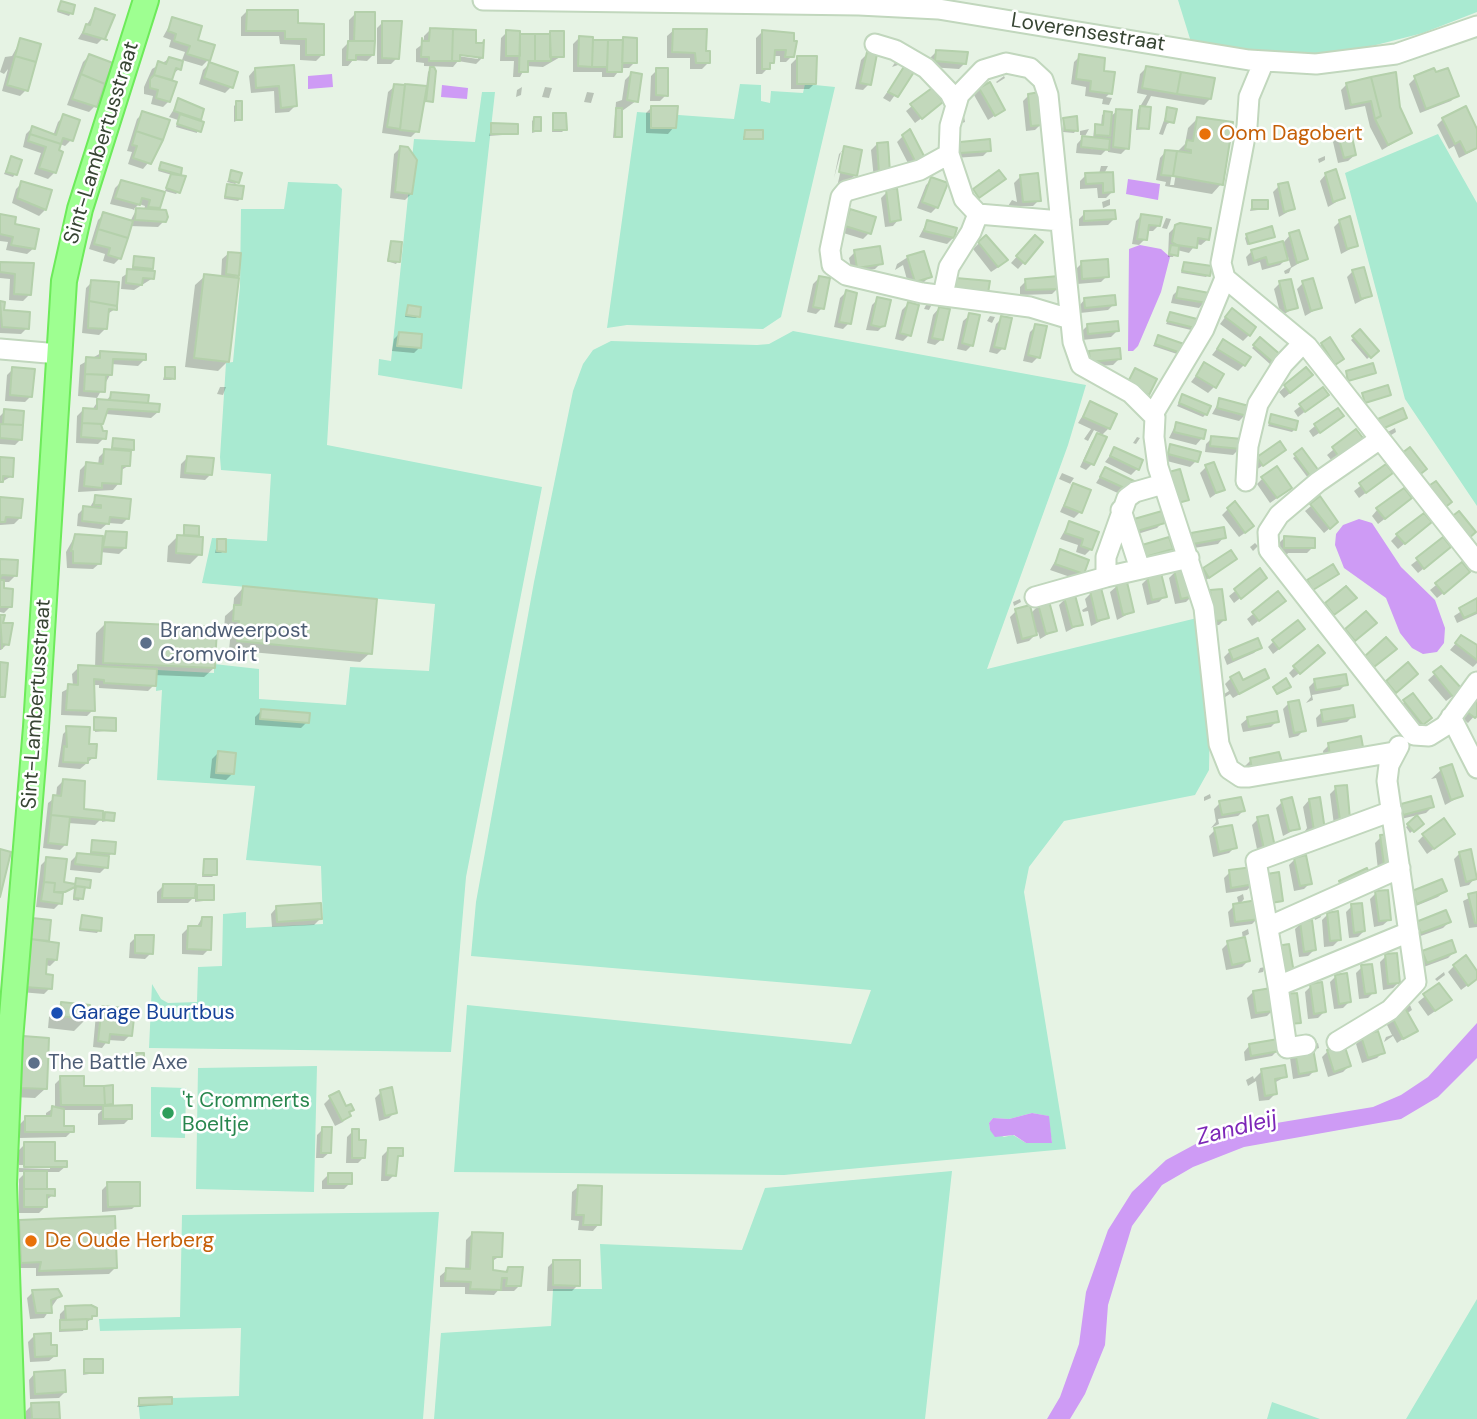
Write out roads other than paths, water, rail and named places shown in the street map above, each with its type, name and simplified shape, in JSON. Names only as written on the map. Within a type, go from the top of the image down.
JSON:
[{"type":"main road","name":"Sint-Lambertusstraat","points":[[8,1409],[3,1271],[7,986],[36,727],[64,281],[71,242],[146,0]]},
{"type":"street","name":"Loverensestraat","points":[[483,0],[859,5],[937,9],[1235,58],[1315,64],[1362,60],[1424,46],[1477,26]]},
{"type":"street","points":[[875,44],[904,54],[926,68],[950,93],[956,105]]},
{"type":"street","points":[[1235,58],[1247,89],[1247,127],[1237,168],[1221,263],[1224,278],[1204,329],[1153,414],[1155,446],[1163,484],[1204,608],[1219,744],[1229,769],[1241,777],[1249,778],[1394,752],[1414,735]]},
{"type":"street","points":[[1247,89],[1264,61]]},
{"type":"street","points":[[1061,221],[978,214],[964,199],[950,154],[950,126],[963,90],[990,67],[1012,63],[1037,72],[1048,95],[1061,221],[1070,320],[1081,365],[1131,393],[1153,414]]},
{"type":"street","points":[[950,154],[913,173],[865,183],[846,191],[841,197],[830,250],[832,265],[846,275],[943,295],[1030,307],[1070,320]]},
{"type":"street","points":[[943,295],[949,267],[971,232],[978,214]]},
{"type":"street","points":[[1224,278],[1303,343],[1477,562]]},
{"type":"street","points":[[1246,481],[1248,446],[1258,404],[1283,364],[1303,343]]},
{"type":"street","points":[[0,349],[59,354]]},
{"type":"street","points":[[1380,439],[1318,482],[1279,515],[1267,540],[1272,557],[1414,735],[1423,737],[1437,732],[1451,718],[1477,682]]},
{"type":"street","points":[[1106,577],[1106,556],[1127,498],[1135,492],[1163,484]]},
{"type":"street","points":[[1121,510],[1140,569]]},
{"type":"street","points":[[1035,597],[1189,558]]},
{"type":"street","points":[[1451,718],[1477,768]]},
{"type":"street","points":[[1336,1042],[1390,1010],[1416,982],[1387,781],[1394,752]]},
{"type":"street","points":[[1306,1045],[1287,1048],[1256,861],[1392,811]]},
{"type":"street","points":[[1268,928],[1400,868]]},
{"type":"street","points":[[1278,986],[1409,932]]},
{"type":"place","name":"Oom Dagobert","points":[[1205,134]]},
{"type":"place","name":"Brandweerpost Cromvoirt","points":[[146,643]]},
{"type":"place","name":"Garage Buurtbus","points":[[57,1013]]},
{"type":"place","name":"The Battle Axe","points":[[34,1063]]},
{"type":"place","name":"'t Crommerts Boeltje","points":[[168,1113]]},
{"type":"place","name":"De Oude Herberg","points":[[31,1241]]},
{"type":"water label","name":"Zandleij","points":[[1237,1129]]}]
